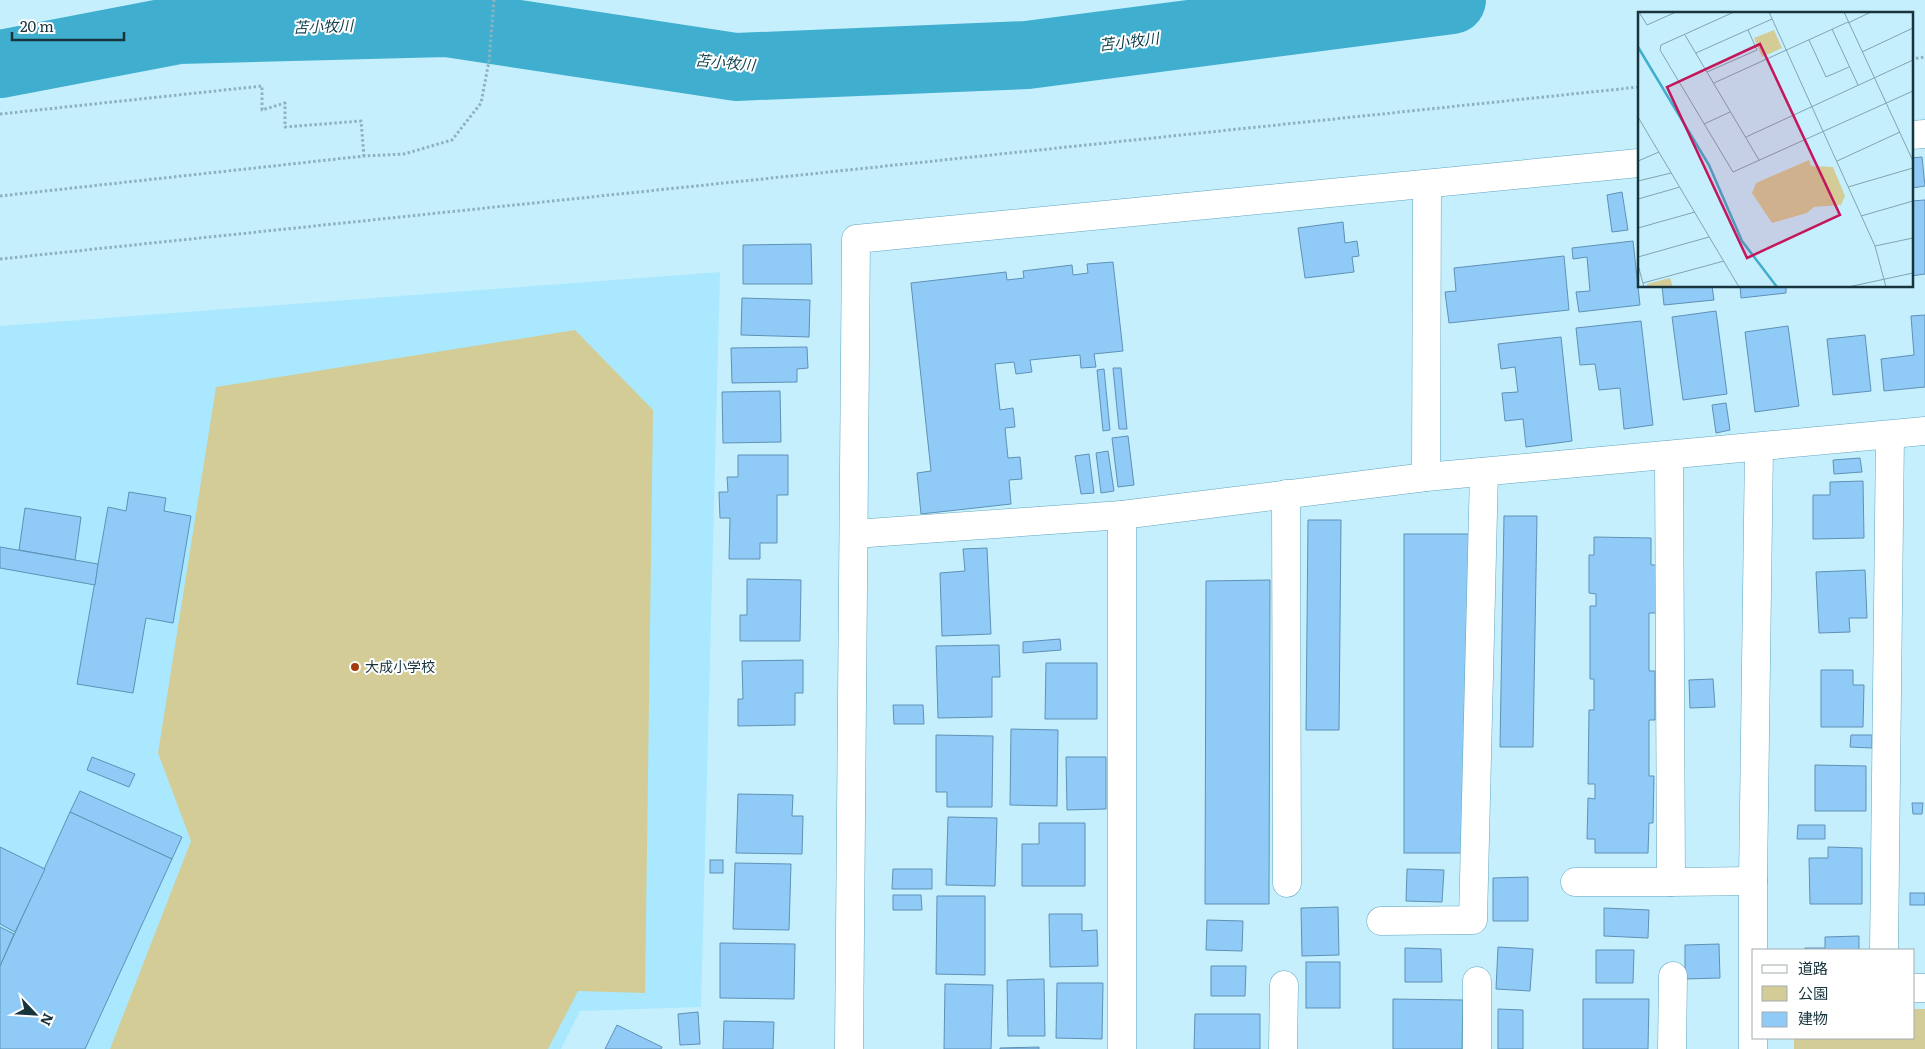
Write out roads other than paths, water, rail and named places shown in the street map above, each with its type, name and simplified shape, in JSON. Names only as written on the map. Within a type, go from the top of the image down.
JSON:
[{"type":"street","points":[[1912,135],[1925,134]]},
{"type":"street","points":[[849,1049],[856,239],[1638,163]]},
{"type":"street","points":[[1426,477],[1427,184]]},
{"type":"street","points":[[854,534],[1122,514],[1426,477],[1925,431]]},
{"type":"street","points":[[1884,949],[1890,435]]},
{"type":"street","points":[[1752,949],[1759,447]]},
{"type":"street","points":[[1670,455],[1671,882]]},
{"type":"street","points":[[1381,922],[1473,920],[1484,472]]},
{"type":"street","points":[[1286,494],[1287,883]]},
{"type":"street","points":[[1122,514],[1122,1049]]},
{"type":"street","points":[[1576,882],[1752,881]]},
{"type":"street","points":[[1672,1049],[1673,976]]},
{"type":"street","points":[[1476,981],[1477,1049]]},
{"type":"street","points":[[1283,1049],[1284,985]]},
{"type":"waterway","name":"苫小牧川","points":[[0,64],[178,30],[446,23],[736,67],[1027,55],[1452,0]]},
{"type":"place","name":"大成小学校","points":[[355,667]]}]
